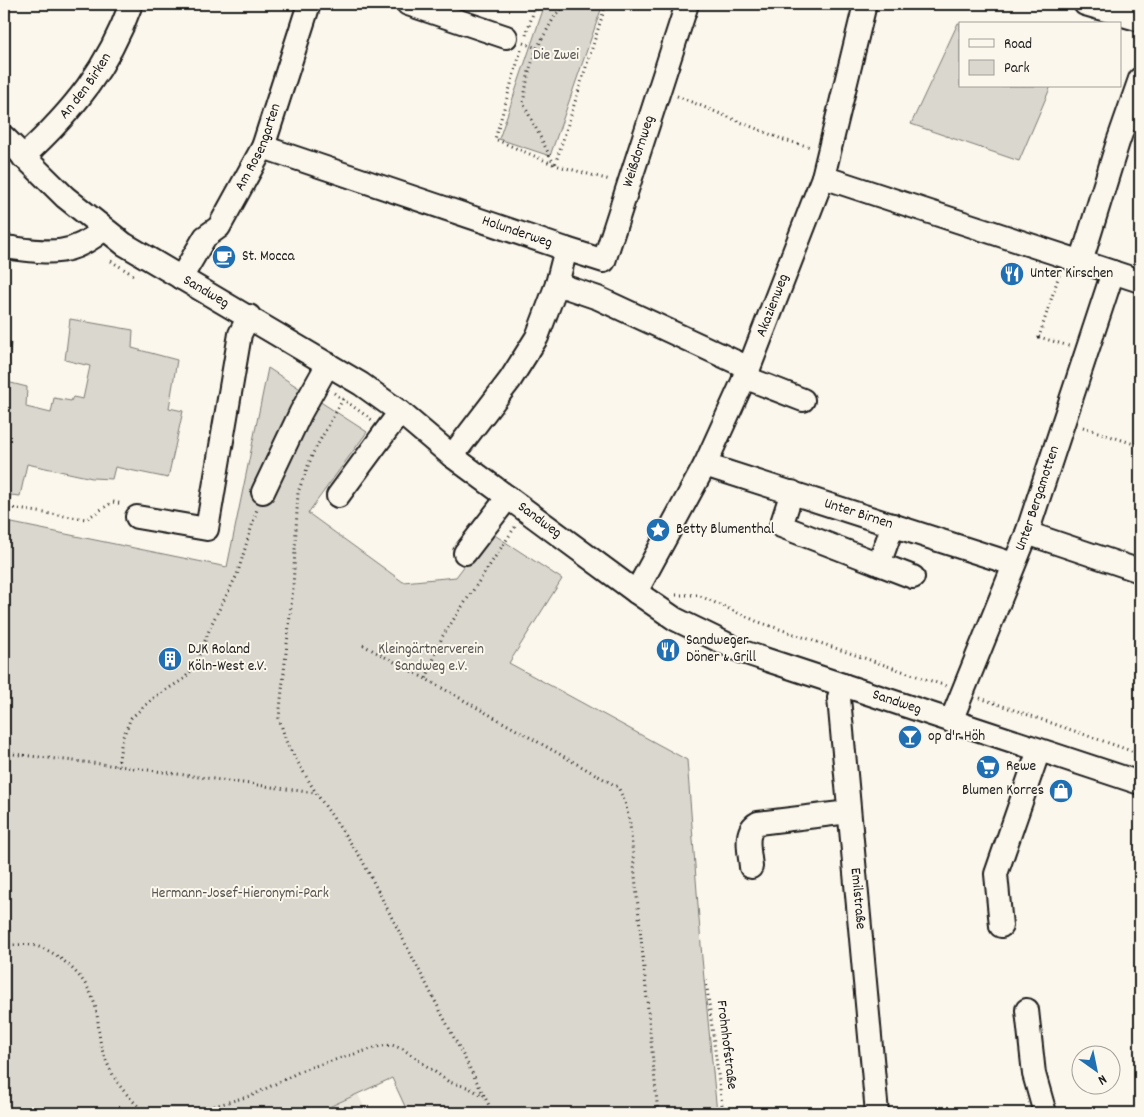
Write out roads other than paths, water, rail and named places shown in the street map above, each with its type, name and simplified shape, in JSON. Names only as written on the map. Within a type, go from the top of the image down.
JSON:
[{"type":"street","name":"An den Birken","points":[[23,157],[87,91],[107,60],[131,4]]},
{"type":"street","name":"Am Rosengarten","points":[[181,278],[205,237],[220,227],[264,147],[309,4]]},
{"type":"street","points":[[408,4],[514,40]]},
{"type":"street","name":"Weißdornweg","points":[[566,249],[604,261],[686,4]]},
{"type":"street","name":"Akazienweg","points":[[636,592],[705,465],[746,372],[823,177],[865,4]]},
{"type":"street","points":[[1085,4],[1140,20]]},
{"type":"street","points":[[1073,259],[1140,79]]},
{"type":"street","name":"Sandweg","points":[[4,137],[65,197],[104,229],[158,266],[249,316],[328,364],[400,412],[452,456],[675,619],[743,652],[1140,784]]},
{"type":"street","name":"Holunderweg","points":[[264,147],[566,249],[557,284]]},
{"type":"street","points":[[823,177],[1140,281]]},
{"type":"street","points":[[4,247],[54,252],[88,243],[104,229]]},
{"type":"street","name":"Unter Bergamotten","points":[[951,721],[1027,533],[1113,272]]},
{"type":"street","points":[[452,456],[510,380],[537,337],[557,284],[598,298],[802,400]]},
{"type":"street","points":[[140,518],[207,529],[240,334],[249,316]]},
{"type":"street","points":[[263,492],[301,412],[328,364]]},
{"type":"street","points":[[338,496],[400,412]]},
{"type":"street","name":"Unter Birnen","points":[[705,465],[1013,564]]},
{"type":"street","points":[[792,492],[781,526],[913,577]]},
{"type":"street","points":[[465,553],[508,497]]},
{"type":"street","points":[[879,564],[893,525]]},
{"type":"street","points":[[1027,533],[1140,572]]},
{"type":"street","name":"Emilstraße","points":[[842,685],[839,698],[877,1113]]},
{"type":"street","points":[[1000,926],[996,874],[1038,750]]},
{"type":"street","points":[[751,867],[748,834],[752,827],[758,824],[849,812]]},
{"type":"street","points":[[1027,1010],[1034,1074],[1045,1113]]},
{"type":"place","name":"St. Mocca","points":[[224,257]]},
{"type":"place","name":"Unter Kirschen","points":[[1012,274]]},
{"type":"place","name":"Betty Blumenthal","points":[[658,530]]},
{"type":"place","name":"Sandweger Döner & Grill","points":[[668,650]]},
{"type":"place","name":"DJK Roland Köln-West e.V.","points":[[170,659]]},
{"type":"place","name":"op d'r Höh","points":[[910,737]]},
{"type":"place","name":"Rewe","points":[[988,767]]},
{"type":"place","name":"Blumen Korres","points":[[1061,791]]},
{"type":"park label","name":"Die Zwei","points":[[556,56]]},
{"type":"park label","name":"Kleingärtnerverein Sandweg e.V.","points":[[431,658]]},
{"type":"park label","name":"Hermann-Josef-Hieronymi-Park","points":[[240,894]]}]
